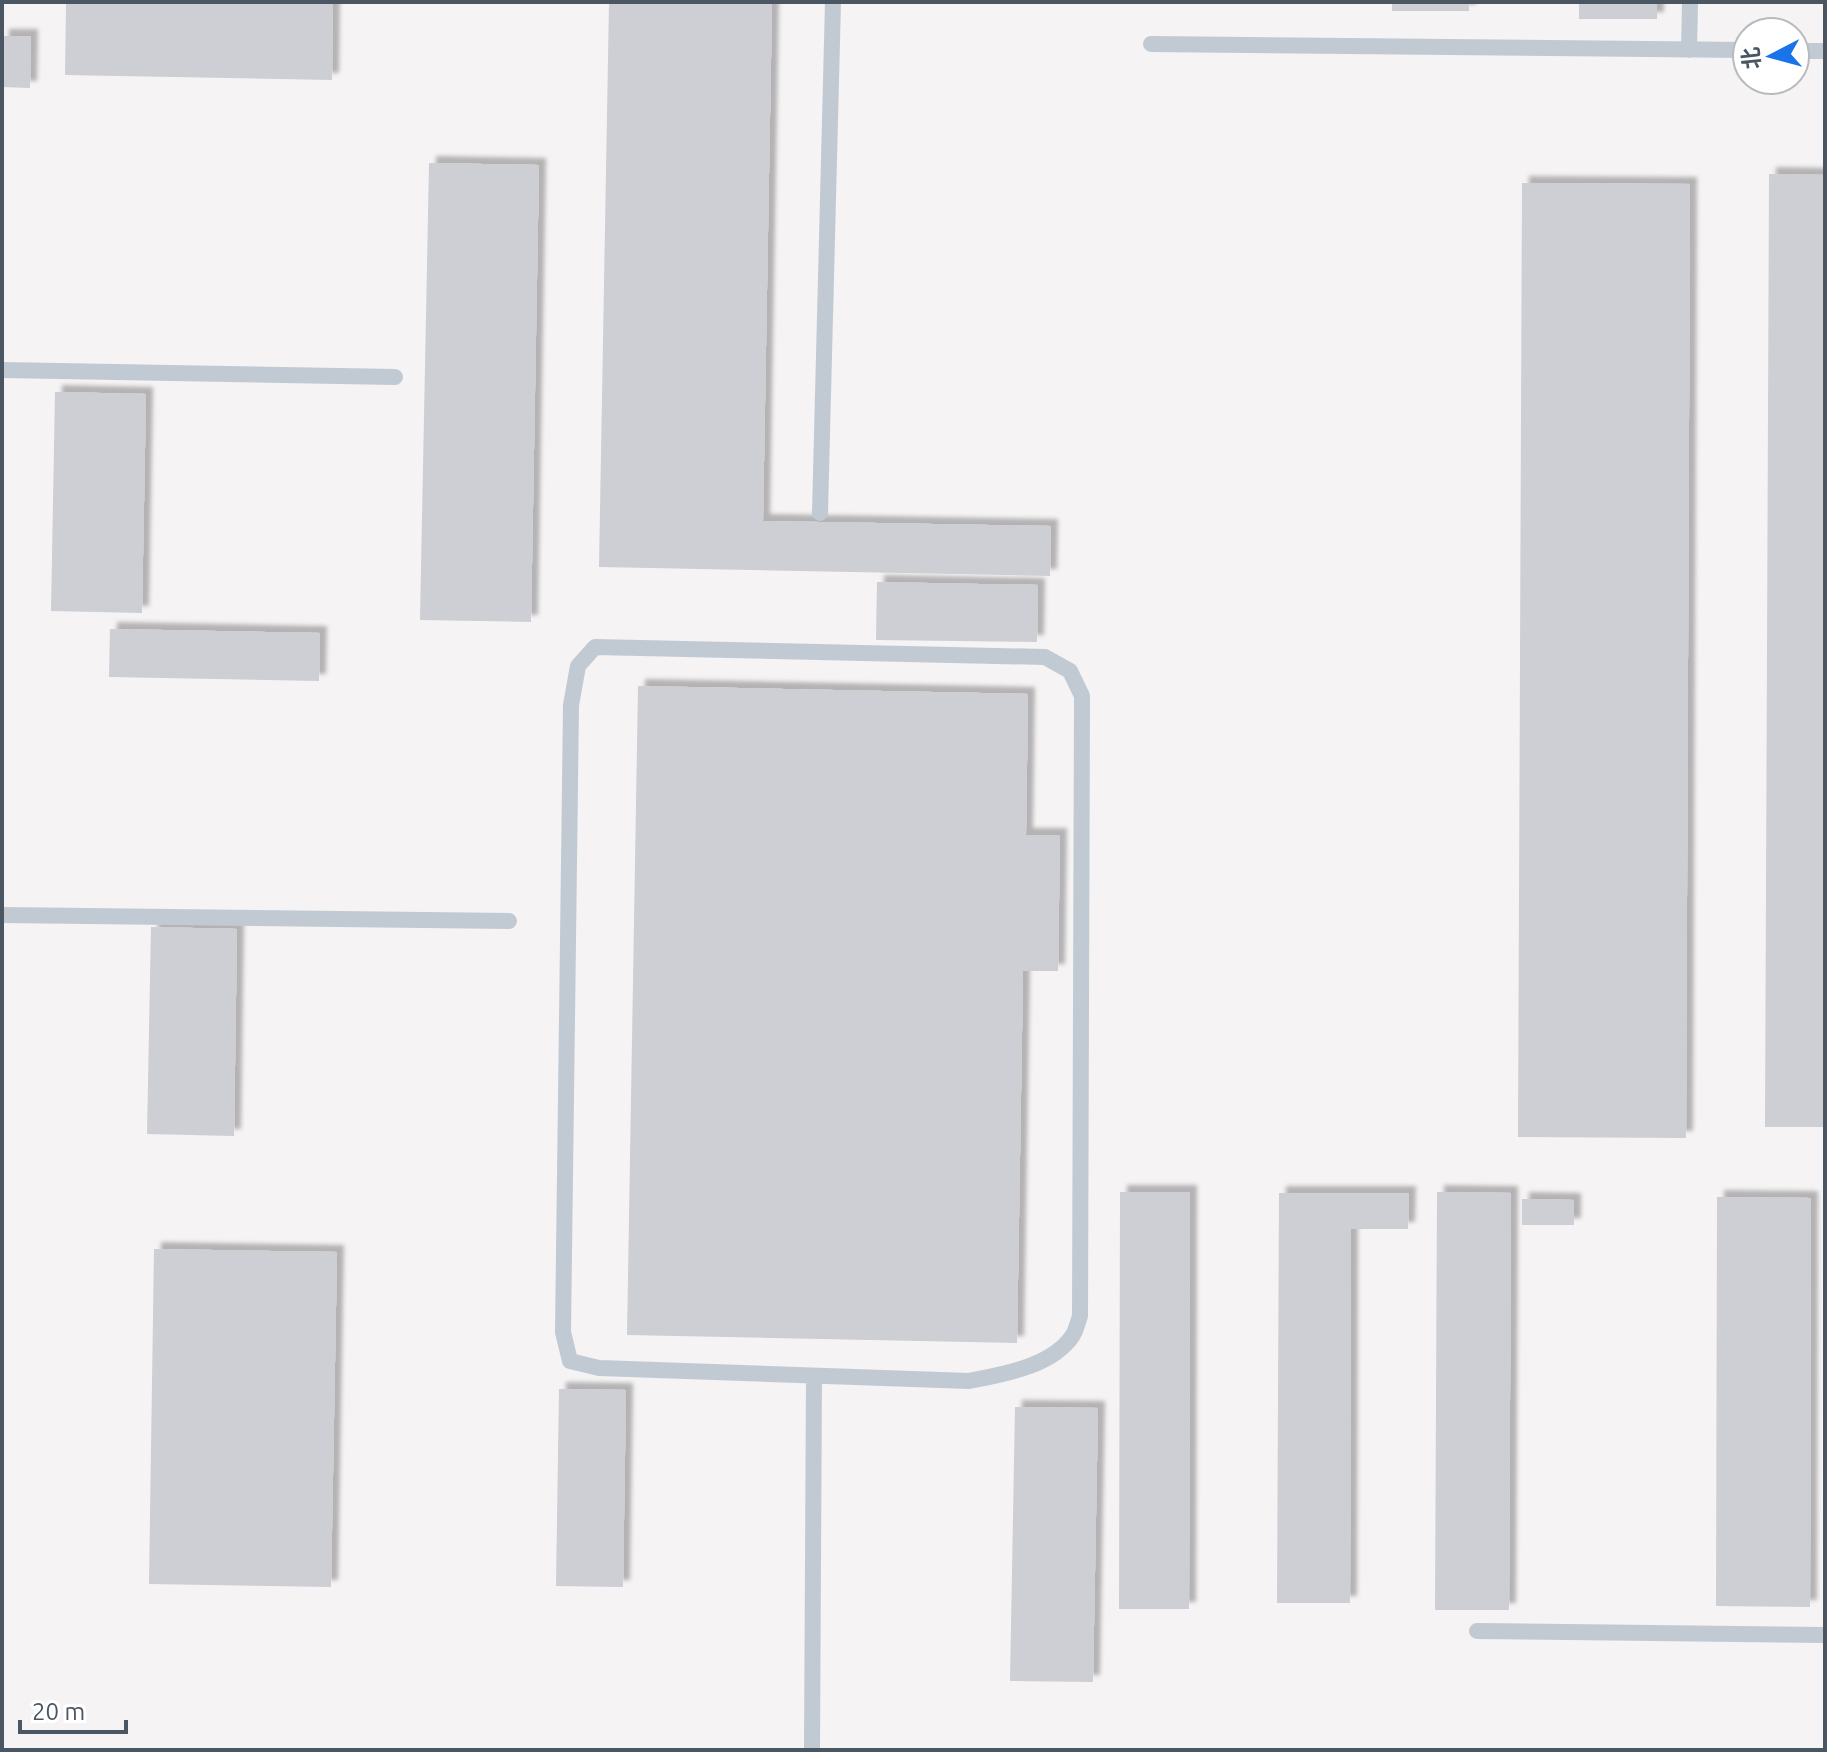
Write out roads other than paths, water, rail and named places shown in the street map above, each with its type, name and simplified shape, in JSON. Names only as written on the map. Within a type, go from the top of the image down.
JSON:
[{"type":"lane","points":[[820,513],[833,2]]},
{"type":"lane","points":[[1689,50],[1690,2]]},
{"type":"lane","points":[[1151,44],[1731,50]]},
{"type":"lane","points":[[2,370],[395,377]]},
{"type":"lane","points":[[595,647],[1045,657],[1070,671],[1082,696],[1080,1316],[1073,1335],[1046,1360],[1010,1373],[969,1381],[814,1376],[599,1368],[570,1361],[563,1332],[571,705],[578,666],[595,647]]},
{"type":"lane","points":[[2,915],[509,921]]},
{"type":"lane","points":[[812,1750],[814,1376]]},
{"type":"lane","points":[[1477,1631],[1825,1635]]}]
